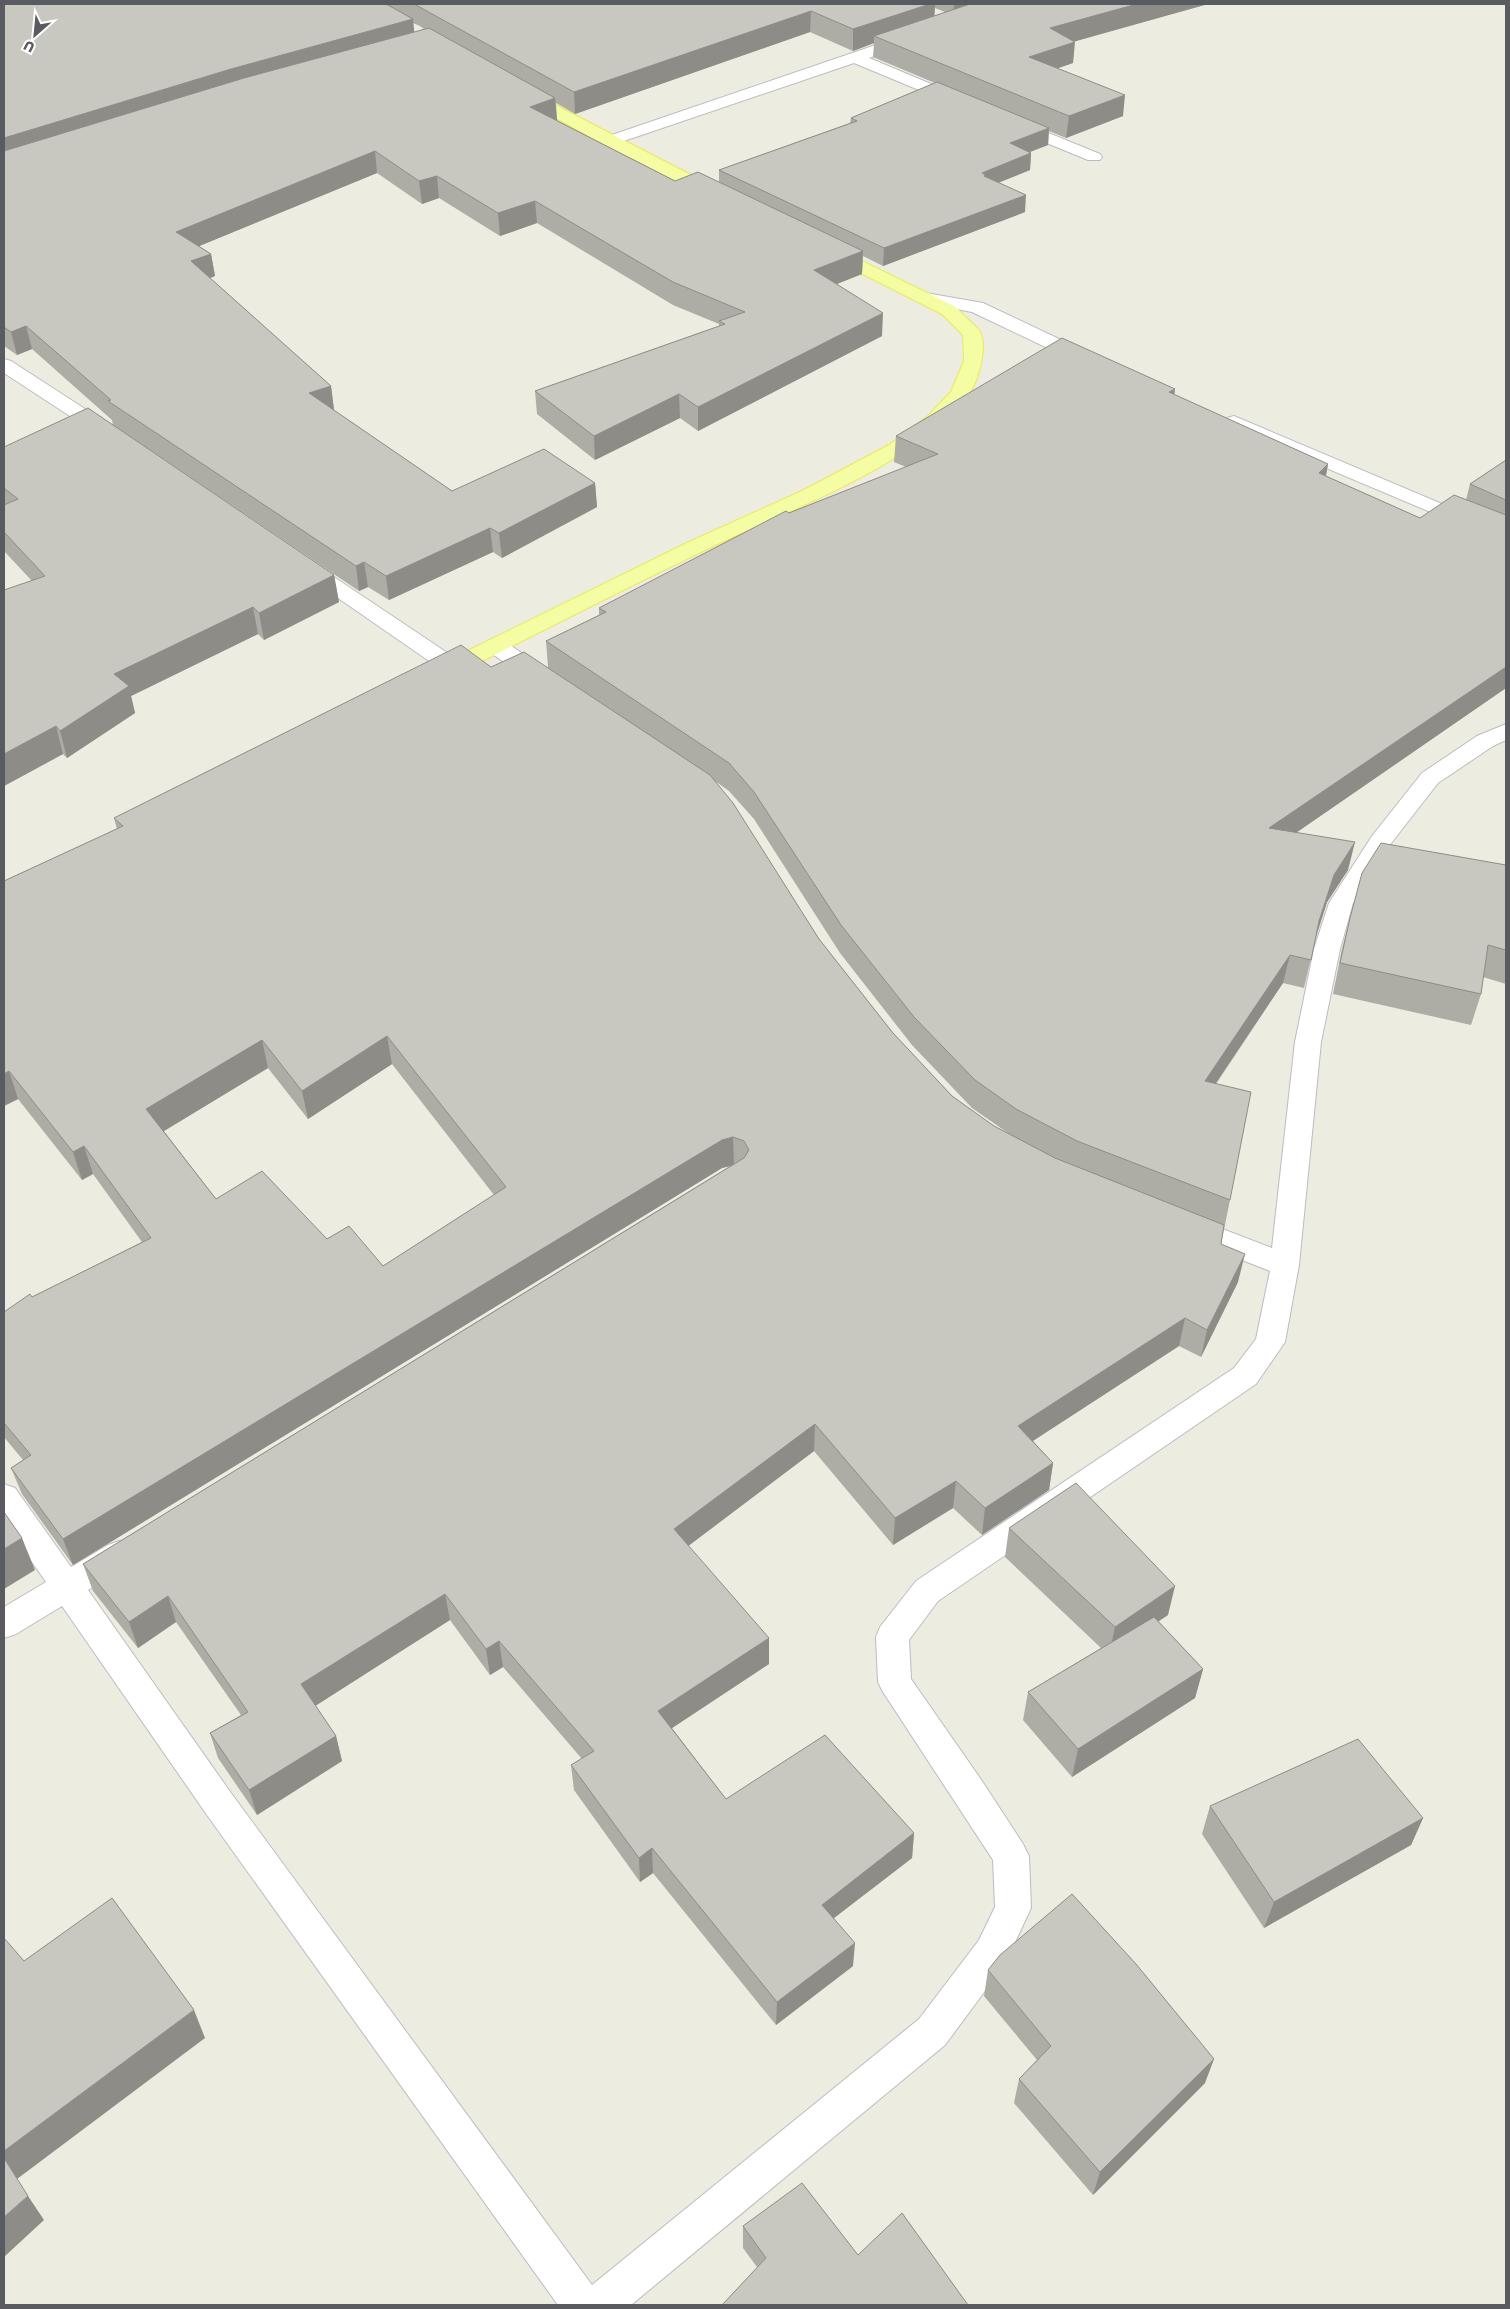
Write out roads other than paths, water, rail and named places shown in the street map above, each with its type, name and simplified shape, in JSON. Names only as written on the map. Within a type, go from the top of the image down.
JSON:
[{"type":"main road","points":[[508,84],[609,141],[732,203]]},
{"type":"main road","points":[[427,681],[694,547],[811,494],[896,449],[935,420],[960,394],[973,361],[972,334],[948,310],[810,241]]},
{"type":"street","points":[[609,141],[919,35]]},
{"type":"street","points":[[854,58],[974,107]]},
{"type":"street","points":[[1002,118],[1094,157]]},
{"type":"street","points":[[926,298],[977,307],[1104,367]]},
{"type":"street","points":[[4,365],[44,389],[126,444]]},
{"type":"street","points":[[1218,415],[1506,538]]},
{"type":"street","points":[[290,556],[453,667]]},
{"type":"street","points":[[496,646],[562,690]]},
{"type":"street","points":[[600,2305],[932,2032],[992,1952],[1013,1908],[1011,1856],[895,1682],[892,1637],[927,1591],[1245,1376],[1270,1342],[1285,1265],[1308,1042],[1327,950],[1341,903],[1380,841],[1430,778],[1485,741],[1506,731]]},
{"type":"street","points":[[1164,1217],[1285,1265]]},
{"type":"street","points":[[4,1497],[237,1828],[582,2305]]},
{"type":"street","points":[[4,1624],[143,1541]]}]
